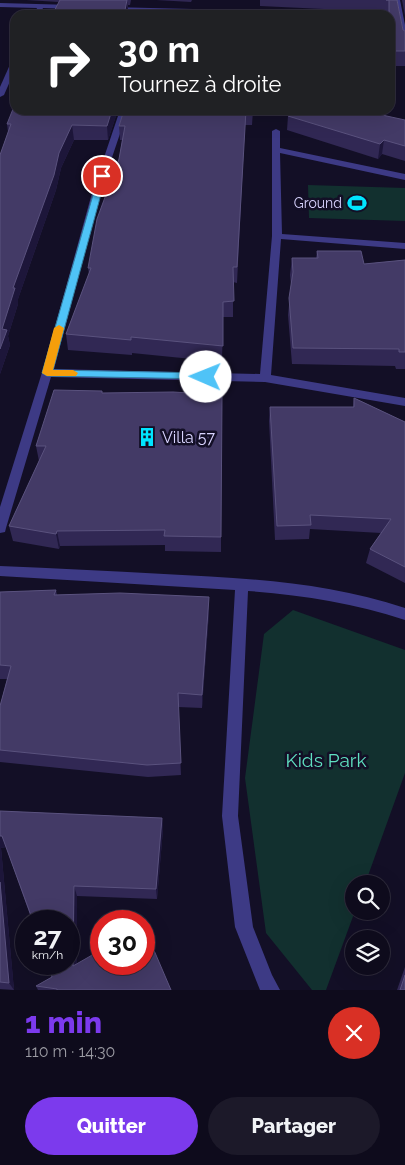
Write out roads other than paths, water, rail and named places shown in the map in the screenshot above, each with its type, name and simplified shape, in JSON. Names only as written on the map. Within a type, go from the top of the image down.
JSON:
[{"type":"street","points":[[397,0],[405,44]]},
{"type":"street","points":[[0,5],[82,7]]},
{"type":"street","points":[[39,10],[41,6]]},
{"type":"street","points":[[101,8],[124,10]]},
{"type":"street","points":[[0,95],[10,73]]},
{"type":"street","points":[[0,528],[47,373],[96,193],[122,115]]},
{"type":"street","points":[[265,378],[277,236],[276,131]]},
{"type":"street","points":[[277,150],[405,177]]},
{"type":"street","points":[[277,236],[405,246]]},
{"type":"street","points":[[47,373],[265,378],[405,402]]},
{"type":"street","points":[[0,571],[242,584],[342,596],[405,614]]},
{"type":"street","points":[[242,584],[230,816],[244,926],[265,981],[271,990]]},
{"type":"place","name":"Ground","points":[[357,203]]},
{"type":"place","name":"Villa 57","points":[[147,437]]},
{"type":"park label","name":"Kids Park","points":[[326,760]]}]
